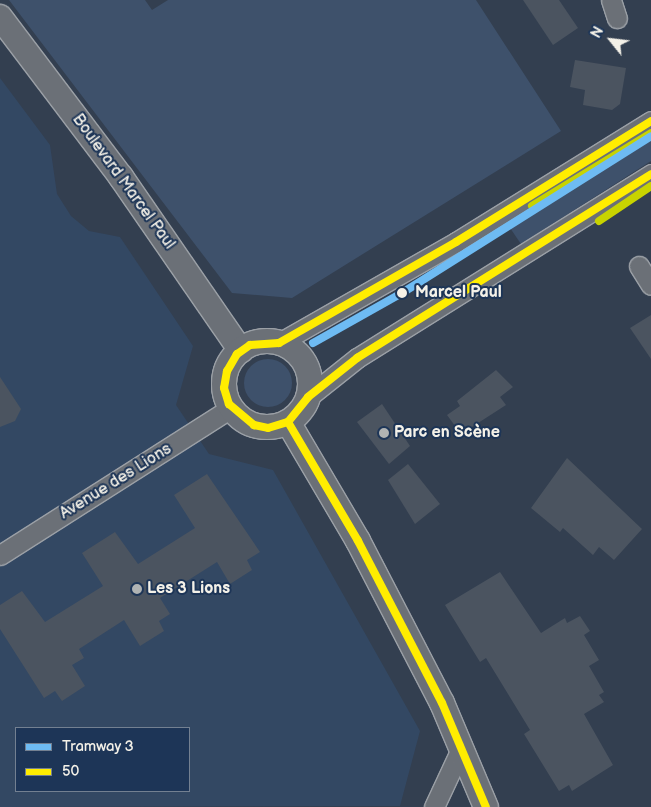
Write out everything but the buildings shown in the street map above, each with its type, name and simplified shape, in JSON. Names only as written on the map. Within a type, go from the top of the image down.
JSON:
[{"type":"street","points":[[611,0],[617,18]]},
{"type":"street","name":"Boulevard Marcel Paul","points":[[0,18],[121,177],[241,351]]},
{"type":"street","points":[[651,121],[456,242],[279,343],[259,342],[241,351],[225,376],[231,408],[260,427],[288,422],[308,397],[357,358],[651,174]]},
{"type":"street","points":[[639,266],[651,285]]},
{"type":"street","points":[[279,343],[304,364],[308,397]]},
{"type":"street","name":"Avenue des Lions","points":[[0,555],[231,408]]},
{"type":"street","points":[[288,422],[358,541],[461,749],[486,807]]},
{"type":"street","points":[[434,807],[461,749]]},
{"type":"shaded area","points":[[9,0],[145,0],[152,10],[168,0],[476,0],[561,131],[292,298],[232,293]]},
{"type":"shaded area","points":[[0,78],[50,145],[57,194],[71,216],[89,231],[120,237],[193,346],[176,405],[209,454],[273,470],[420,731],[400,806],[0,807]]},
{"type":"shaded area","points":[[651,132],[651,161],[521,244],[506,222]]},
{"type":"shaded area","points":[[263,359],[273,359],[282,363],[288,369],[291,374],[291,392],[282,403],[273,407],[263,407],[254,403],[248,397],[244,388],[244,378],[248,369],[254,363]]},
{"type":"tram line","name":"3","points":[[313,343],[402,293],[651,136]]},
{"type":"transit line","name":"50","points":[[279,343],[456,242],[651,121]]},
{"type":"transit line","points":[[532,206],[651,133]]},
{"type":"transit line","name":"50","points":[[279,343],[250,345],[237,354],[227,371],[224,388],[229,404],[254,425],[268,428],[288,422],[308,397],[357,358],[651,174]]},
{"type":"transit line","points":[[599,221],[651,186]]},
{"type":"transit line","name":"50","points":[[288,422],[358,541],[442,703],[486,807]]},
{"type":"place","name":"Marcel Paul","points":[[402,293]]},
{"type":"place","name":"Parc en Scène","points":[[384,433]]},
{"type":"place","name":"Les 3 Lions","points":[[137,589]]}]
